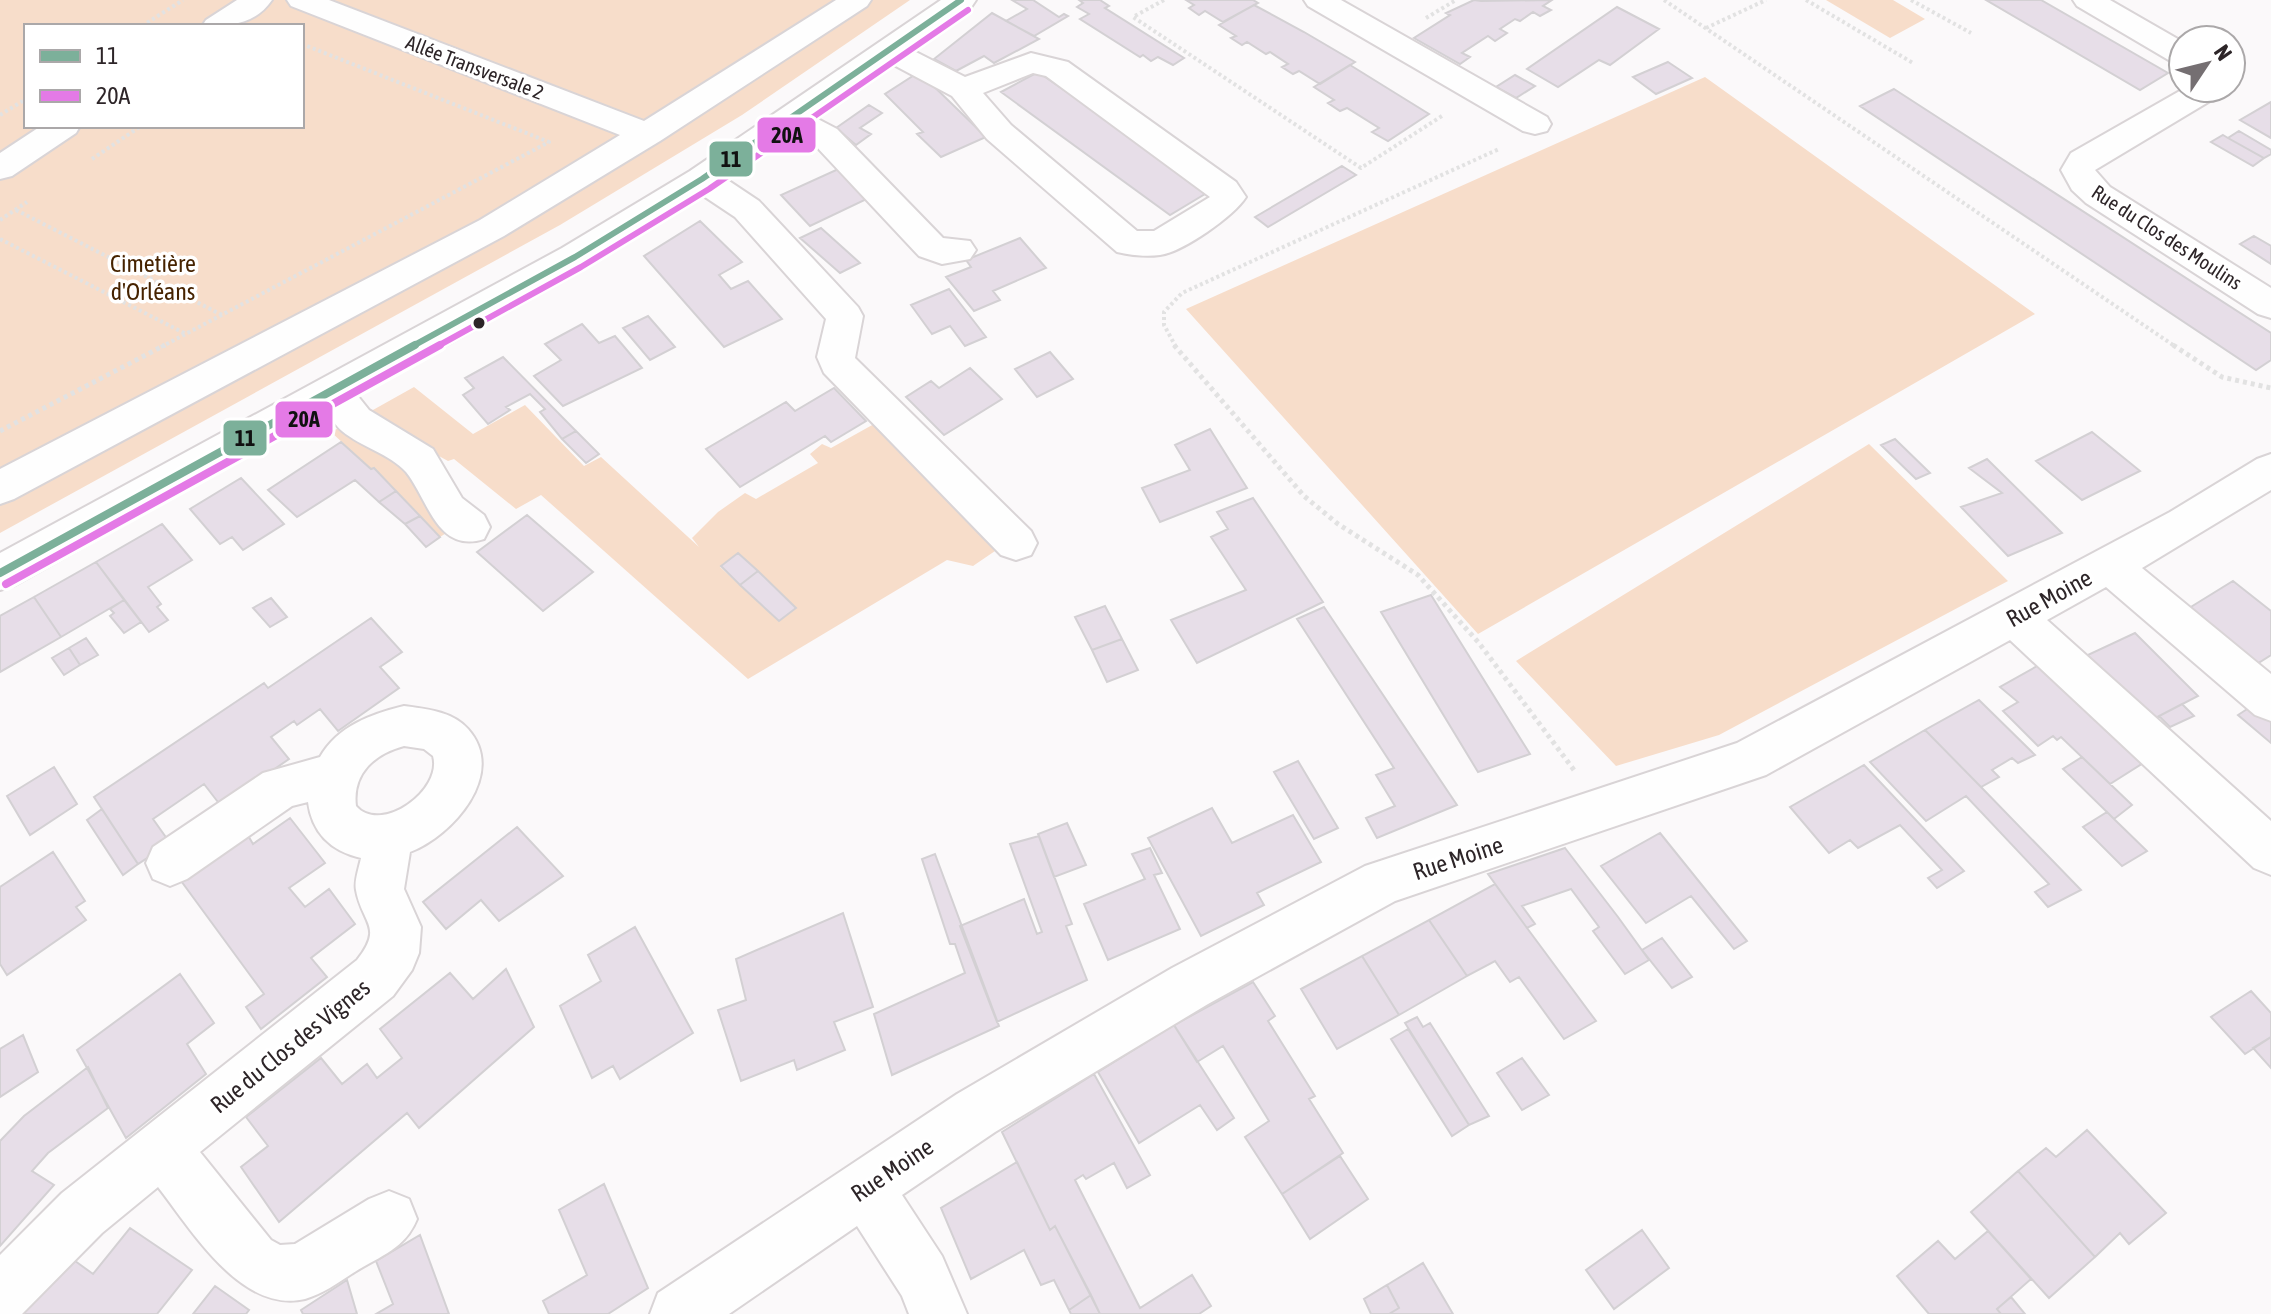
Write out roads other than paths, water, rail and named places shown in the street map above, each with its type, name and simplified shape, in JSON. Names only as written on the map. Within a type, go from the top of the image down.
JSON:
[{"type":"street","points":[[220,24],[257,0]]},
{"type":"street","name":"Allée Transversale 2","points":[[302,0],[648,134]]},
{"type":"street","points":[[0,488],[492,228],[648,134],[856,0]]},
{"type":"street","points":[[0,564],[421,335],[652,201],[952,0]]},
{"type":"street","points":[[0,573],[575,257],[702,179],[961,0]]},
{"type":"street","points":[[1319,0],[1535,124]]},
{"type":"street","points":[[2088,0],[2167,46]]},
{"type":"street","points":[[889,51],[963,89],[999,132],[1129,243],[1161,243],[1224,204],[1229,197],[1224,190],[1057,69],[1031,63],[963,89]]},
{"type":"street","name":"Rue du Clos des Moulins","points":[[2181,104],[2083,161],[2078,170],[2084,182],[2098,195],[2271,305]]},
{"type":"street","points":[[792,118],[825,136],[931,247],[942,252],[958,250]]},
{"type":"street","points":[[0,168],[61,128]]},
{"type":"street","points":[[702,179],[747,209],[845,316],[845,325],[834,352],[837,363],[1016,543]]},
{"type":"street","points":[[331,390],[355,420],[419,460],[448,509],[469,527]]},
{"type":"street","name":"Rue Moine","points":[[688,1311],[976,1113],[1190,986],[1382,882],[1750,760],[2185,524],[2271,470]]},
{"type":"street","points":[[2109,565],[2271,701]]},
{"type":"street","points":[[2014,617],[2271,852]]},
{"type":"street","points":[[404,726],[425,726],[442,733],[454,745],[459,762],[457,781],[447,800],[431,818],[410,831],[388,837],[359,836],[338,823],[331,808],[330,792],[335,774],[346,757],[362,743],[383,731],[404,726]]},
{"type":"street","points":[[170,863],[280,788],[335,774]]},
{"type":"street","name":"Rue du Clos des Vignes","points":[[0,1295],[82,1213],[375,978],[394,953],[396,927],[380,889],[388,837]]},
{"type":"street","points":[[162,1148],[251,1260],[276,1274],[302,1272],[389,1219]]},
{"type":"street","points":[[865,1188],[922,1276],[938,1314]]},
{"type":"park label","name":"Cimetière d'Orléans","points":[[153,277]]}]
